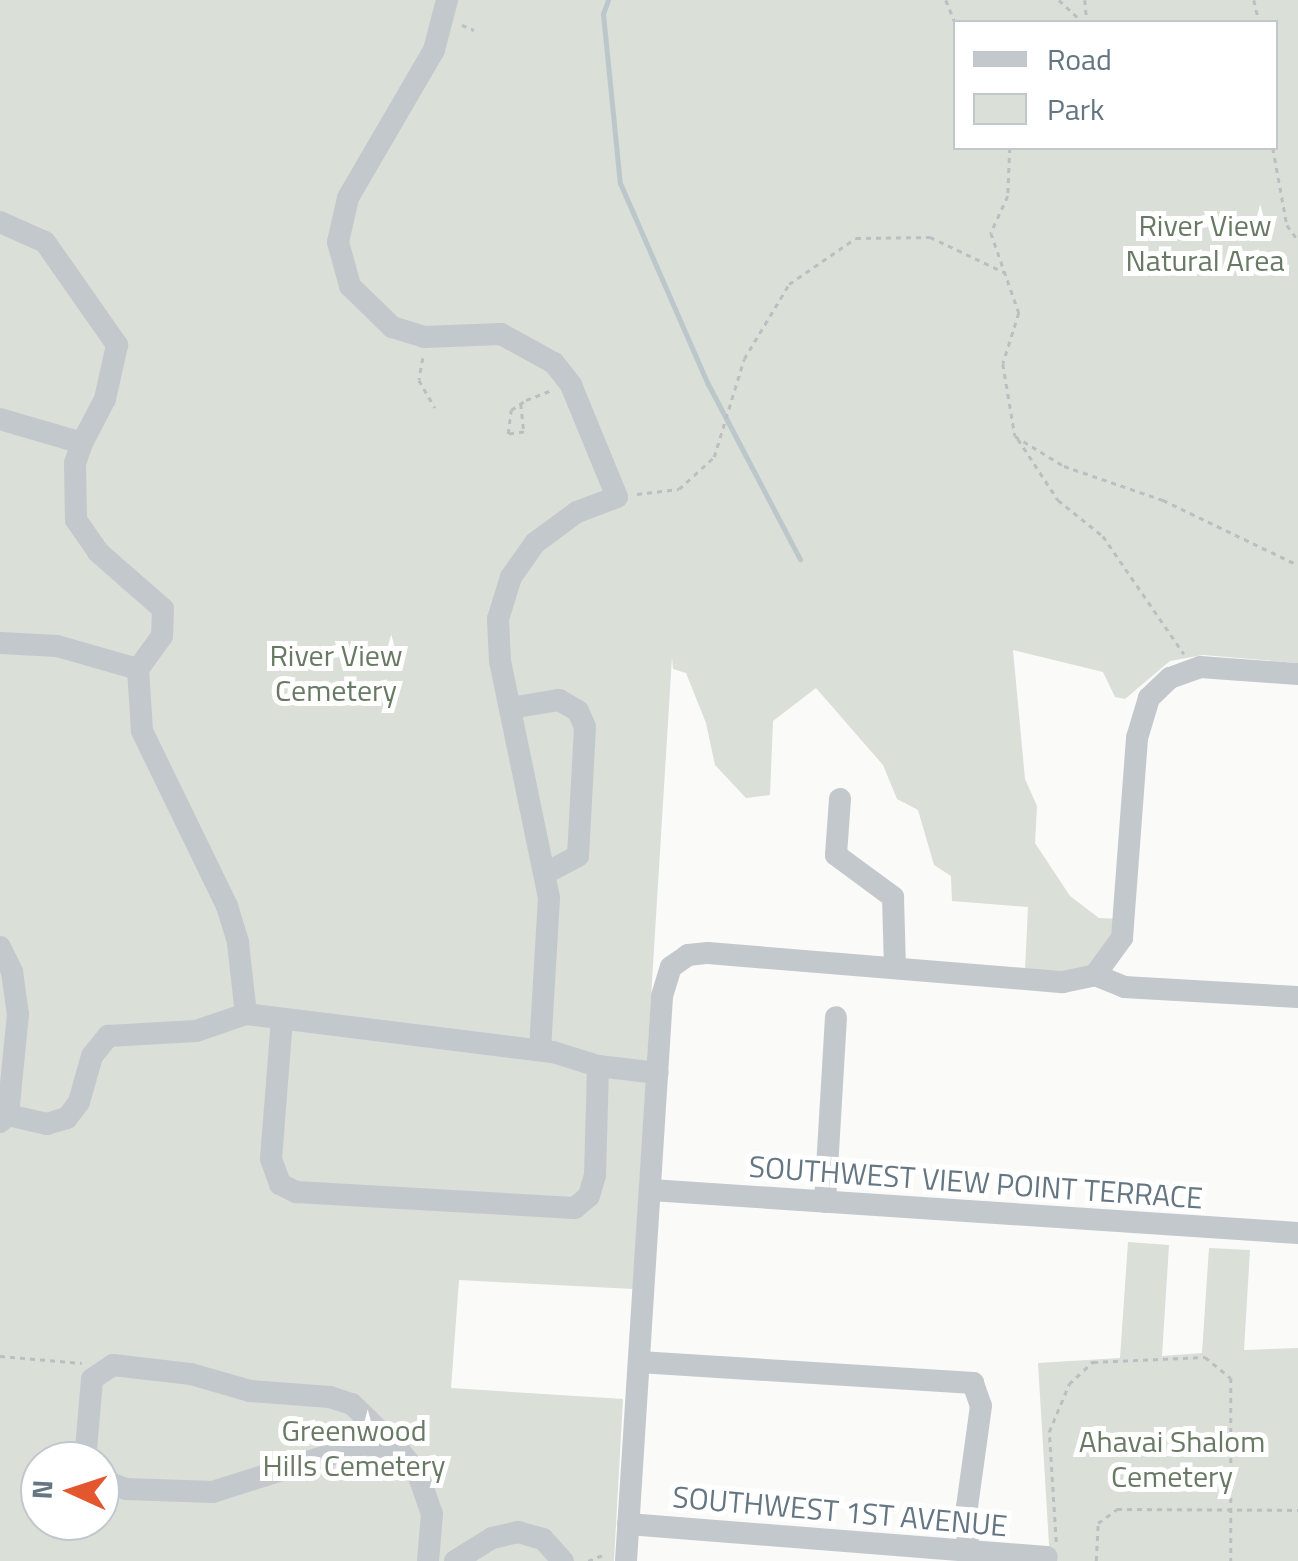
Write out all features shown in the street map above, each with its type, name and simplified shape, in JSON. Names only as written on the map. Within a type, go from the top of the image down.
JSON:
[{"type":"street","points":[[447,0],[434,50],[348,198],[338,242],[358,300],[392,328],[424,337],[501,334],[544,354],[567,380],[617,497],[558,523],[511,577],[497,631],[546,873],[550,959],[540,1050]]},
{"type":"street","points":[[0,222],[46,242],[118,346],[105,399],[75,463],[76,520],[98,552],[149,592],[165,616],[162,636],[138,669],[142,730],[227,906],[238,943],[246,1014]]},
{"type":"street","points":[[0,419],[82,442]]},
{"type":"street","points":[[0,643],[57,646],[138,669]]},
{"type":"street","points":[[1095,975],[1122,938],[1142,714],[1159,686],[1184,671],[1298,674]]},
{"type":"street","points":[[510,708],[558,700],[584,720],[578,856],[546,873]]},
{"type":"street","points":[[840,798],[836,855],[893,898],[896,968]]},
{"type":"street","points":[[0,947],[18,1001],[4,1118],[47,1124],[67,1118],[108,1036],[196,1032],[246,1014],[540,1050],[598,1066],[658,1073]]},
{"type":"street","points":[[626,1561],[663,987],[671,967],[688,955],[1063,982],[1095,975],[1124,987],[1298,997]]},
{"type":"street","points":[[825,1202],[836,1018]]},
{"type":"street","points":[[282,1019],[271,1159],[280,1184],[296,1192],[575,1208],[593,1187],[598,1066]]},
{"type":"street","name":"SOUTHWEST VIEW POINT TERRACE","points":[[651,1190],[1298,1233]]},
{"type":"street","points":[[639,1362],[944,1379],[978,1387],[980,1427],[967,1557]]},
{"type":"street","points":[[87,1441],[92,1379],[113,1366],[191,1374],[250,1391],[330,1397],[352,1404],[398,1449],[426,1493],[432,1529],[428,1561]]},
{"type":"street","points":[[120,1487],[213,1492],[364,1444],[398,1449]]},
{"type":"street","name":"SOUTHWEST 1ST AVENUE","points":[[628,1524],[967,1557],[1052,1557]]},
{"type":"street","points":[[432,1529],[459,1558],[518,1532],[542,1539],[563,1561]]},
{"type":"path","points":[[1059,0],[1083,20]]},
{"type":"path","points":[[1010,150],[1008,196],[991,233],[1019,313],[1003,364],[1015,436],[1045,472],[1050,491],[1103,536],[1152,603],[1158,624],[1181,648],[1184,671]]},
{"type":"path","points":[[1273,150],[1287,225],[1298,240]]},
{"type":"path","points":[[617,497],[678,489],[714,458],[744,359],[788,284],[856,238],[930,237],[1005,273]]},
{"type":"path","points":[[424,337],[419,380],[435,408]]},
{"type":"path","points":[[521,404],[524,432],[508,434],[514,422],[510,412],[521,404],[567,380]]},
{"type":"path","points":[[1015,436],[1064,466],[1163,500],[1298,565]]},
{"type":"path","points":[[0,1356],[113,1366]]},
{"type":"path","points":[[1052,1557],[1049,1432],[1069,1384],[1093,1362],[1205,1357],[1224,1368],[1231,1378],[1231,1561]]},
{"type":"path","points":[[1096,1561],[1098,1523],[1117,1509],[1298,1510]]},
{"type":"green space","points":[[0,0],[1298,0],[1298,663],[1203,655],[1170,661],[1125,699],[1115,697],[1103,672],[1013,650],[1025,779],[1037,806],[1035,843],[1070,896],[1099,918],[1119,919],[1102,960],[1073,972],[1025,970],[1028,907],[952,901],[951,876],[934,865],[918,810],[897,799],[883,765],[816,688],[773,721],[770,795],[746,798],[715,765],[706,723],[686,673],[673,669],[672,657],[633,1289],[459,1280],[451,1388],[623,1399],[614,1561],[0,1561]]},
{"type":"green space","name":"Ahavai Shalom Cemetery","points":[[1128,1242],[1169,1245],[1162,1356],[1202,1353],[1209,1248],[1250,1250],[1244,1350],[1298,1348],[1298,1561],[1050,1561],[1038,1363],[1120,1358]]},
{"type":"waterway","points":[[608,0],[603,14],[620,183],[708,384],[800,559]]},
{"type":"park label","name":"River View Natural Area","points":[[1205,242]]},
{"type":"park label","name":"River View Cemetery","points":[[336,672]]},
{"type":"park label","name":"Greenwood Hills Cemetery","points":[[354,1447]]}]
